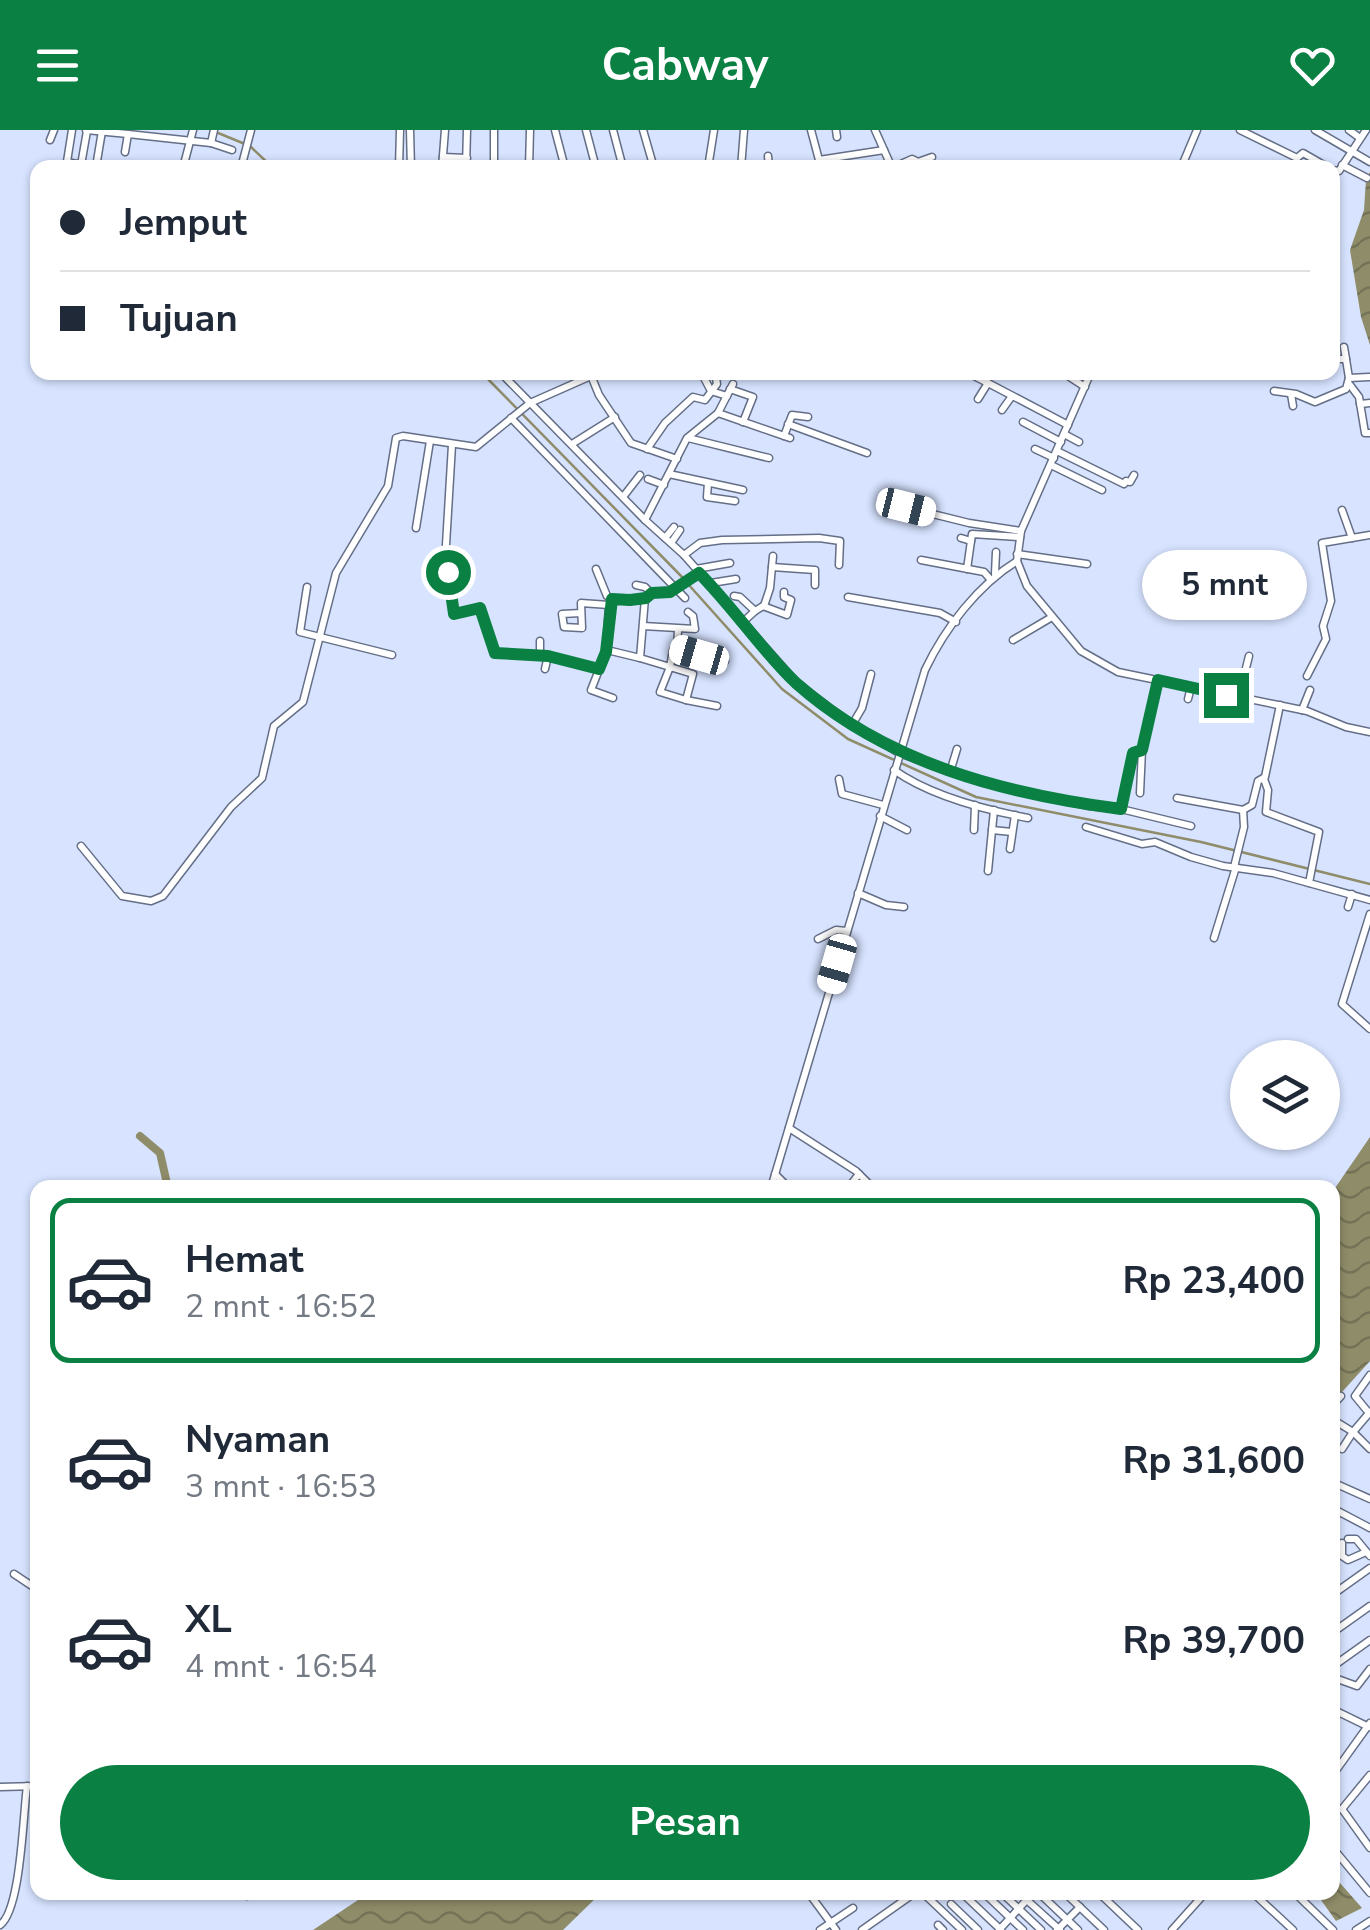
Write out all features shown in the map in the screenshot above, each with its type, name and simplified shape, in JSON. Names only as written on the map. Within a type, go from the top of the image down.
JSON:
[{"type":"street","points":[[50,140],[54,130]]},
{"type":"street","points":[[67,160],[72,130]]},
{"type":"street","points":[[81,160],[86,130],[192,135],[232,150]]},
{"type":"street","points":[[211,141],[214,130]]},
{"type":"street","points":[[243,160],[250,130]]},
{"type":"street","points":[[399,160],[400,130]]},
{"type":"street","points":[[410,130],[411,160]]},
{"type":"street","points":[[444,130],[442,157],[467,158],[467,130]]},
{"type":"street","points":[[494,130],[494,160]]},
{"type":"street","points":[[529,160],[530,130]]},
{"type":"street","points":[[555,130],[564,160]]},
{"type":"street","points":[[586,130],[594,160]]},
{"type":"street","points":[[614,130],[621,160]]},
{"type":"street","points":[[643,130],[652,160]]},
{"type":"street","points":[[709,160],[714,130]]},
{"type":"street","points":[[742,160],[744,130]]},
{"type":"street","points":[[811,130],[819,160],[884,150]]},
{"type":"street","points":[[875,130],[888,160]]},
{"type":"street","points":[[1185,160],[1198,130]]},
{"type":"street","points":[[1240,130],[1297,158],[1303,153],[1316,160]]},
{"type":"street","points":[[1314,130],[1370,162]]},
{"type":"street","points":[[1349,130],[1360,138]]},
{"type":"street","points":[[1340,168],[1367,131]]},
{"type":"street","points":[[97,160],[102,132]]},
{"type":"street","points":[[125,152],[128,134]]},
{"type":"street","points":[[185,160],[192,135]]},
{"type":"street","points":[[768,156],[768,160]]},
{"type":"street","points":[[924,160],[932,157]]},
{"type":"street","points":[[1342,165],[1367,178]]},
{"type":"street","points":[[1344,347],[1349,381],[1366,430]]},
{"type":"street","points":[[1340,359],[1346,359]]},
{"type":"street","points":[[1349,381],[1370,377]]},
{"type":"street","points":[[507,380],[684,555],[796,682],[852,725],[898,755],[950,772],[1190,826]]},
{"type":"street","points":[[81,846],[123,897],[152,901],[164,896],[231,807],[263,777],[274,727],[303,702],[336,573],[392,478],[394,441],[403,436],[476,447],[529,404],[584,380]]},
{"type":"street","points":[[597,380],[599,395],[631,443],[677,458]]},
{"type":"street","points":[[705,380],[711,391]]},
{"type":"street","points":[[648,449],[668,420],[694,396],[704,401],[716,380]]},
{"type":"street","points":[[982,380],[1068,426]]},
{"type":"street","points":[[1074,380],[1085,387]]},
{"type":"street","points":[[1088,380],[1020,534],[1017,558],[1027,586],[1080,651],[1098,664],[1118,672],[1302,710],[1370,732]]},
{"type":"street","points":[[1274,391],[1320,401],[1346,389],[1349,381]]},
{"type":"street","points":[[978,399],[988,383]]},
{"type":"street","points":[[711,391],[730,390],[753,396],[743,422]]},
{"type":"street","points":[[646,520],[687,438],[718,413],[730,390]]},
{"type":"street","points":[[1291,394],[1293,406]]},
{"type":"street","points":[[1002,410],[1012,396]]},
{"type":"street","points":[[1360,404],[1370,403]]},
{"type":"street","points":[[718,413],[787,437],[793,414],[808,417]]},
{"type":"street","points":[[780,416],[867,453]]},
{"type":"street","points":[[512,417],[685,598]]},
{"type":"street","points":[[572,444],[614,417]]},
{"type":"street","points":[[1023,422],[1079,442]]},
{"type":"street","points":[[687,438],[770,458]]},
{"type":"street","points":[[416,528],[430,440]]},
{"type":"street","points":[[452,445],[446,545],[453,612],[480,608],[495,653],[544,655],[599,669]]},
{"type":"street","points":[[1035,449],[1124,484],[1134,475]]},
{"type":"street","points":[[1054,458],[1080,482],[1102,490]]},
{"type":"street","points":[[623,497],[640,474]]},
{"type":"street","points":[[670,474],[743,490]]},
{"type":"street","points":[[648,479],[664,485]]},
{"type":"street","points":[[708,483],[707,497],[735,502]]},
{"type":"street","points":[[884,502],[1020,534]]},
{"type":"street","points":[[1342,510],[1352,538]]},
{"type":"street","points":[[668,540],[677,528]]},
{"type":"street","points":[[966,569],[972,534],[1020,534]]},
{"type":"street","points":[[1308,676],[1326,638],[1323,627],[1332,602],[1322,543],[1370,535]]},
{"type":"street","points":[[684,555],[700,542],[819,538],[840,541],[839,565]]},
{"type":"street","points":[[961,538],[971,542]]},
{"type":"street","points":[[993,577],[996,552]]},
{"type":"street","points":[[764,606],[773,556]]},
{"type":"street","points":[[773,1180],[926,670],[956,622],[993,577],[1017,558],[1087,564]]},
{"type":"street","points":[[921,560],[993,577]]},
{"type":"street","points":[[581,613],[581,603],[670,592],[698,571],[730,563]]},
{"type":"street","points":[[772,567],[816,570],[815,585]]},
{"type":"street","points":[[596,569],[610,602],[606,650],[591,690],[613,698]]},
{"type":"street","points":[[710,584],[736,578]]},
{"type":"street","points":[[636,585],[648,595]]},
{"type":"street","points":[[307,587],[299,630],[392,655]]},
{"type":"street","points":[[744,621],[764,606],[787,614],[791,600],[784,598],[784,592]]},
{"type":"street","points":[[640,658],[648,595]]},
{"type":"street","points":[[734,596],[755,611]]},
{"type":"street","points":[[848,597],[940,613],[956,622]]},
{"type":"street","points":[[643,626],[681,635],[695,629],[693,616],[688,612]]},
{"type":"street","points":[[1013,640],[1052,617]]},
{"type":"street","points":[[681,635],[660,692],[717,706]]},
{"type":"street","points":[[540,640],[544,669]]},
{"type":"street","points":[[677,649],[702,659],[725,661]]},
{"type":"street","points":[[606,650],[692,673],[686,700]]},
{"type":"street","points":[[1246,698],[1249,679],[1244,676],[1249,656]]},
{"type":"street","points":[[852,725],[862,708],[871,674]]},
{"type":"street","points":[[1140,793],[1142,750],[1158,680]]},
{"type":"street","points":[[1188,699],[1191,687]]},
{"type":"street","points":[[1302,710],[1310,690]]},
{"type":"street","points":[[1280,705],[1264,779],[1268,788],[1266,812],[1319,832],[1309,881]]},
{"type":"street","points":[[950,772],[957,749]]},
{"type":"street","points":[[1121,809],[1133,753],[1142,750]]},
{"type":"street","points":[[893,770],[972,804],[1028,818]]},
{"type":"street","points":[[839,779],[838,796],[883,805]]},
{"type":"street","points":[[1177,798],[1243,810],[1252,805],[1257,782],[1264,779]]},
{"type":"street","points":[[972,804],[974,830]]},
{"type":"street","points":[[988,870],[994,810]]},
{"type":"street","points":[[1214,938],[1240,844],[1243,810]]},
{"type":"street","points":[[1010,849],[1015,815]]},
{"type":"street","points":[[880,816],[907,830]]},
{"type":"street","points":[[1086,828],[1142,844],[1155,842],[1190,858],[1309,881],[1370,900]]},
{"type":"street","points":[[990,829],[1012,832]]},
{"type":"street","points":[[858,892],[888,906],[904,908]]},
{"type":"street","points":[[1348,907],[1352,894]]},
{"type":"street","points":[[1370,914],[1342,1004],[1370,1030]]},
{"type":"street","points":[[818,940],[836,930],[847,930]]},
{"type":"street","points":[[789,1128],[865,1180]]},
{"type":"street","points":[[775,1174],[781,1180]]},
{"type":"street","points":[[854,1180],[859,1174]]},
{"type":"street","points":[[1342,1449],[1369,1413],[1355,1396],[1370,1376]]},
{"type":"street","points":[[1340,1424],[1370,1449]]},
{"type":"street","points":[[1340,1486],[1370,1499]]},
{"type":"street","points":[[1340,1514],[1370,1528]]},
{"type":"street","points":[[1356,1540],[1368,1554],[1348,1560],[1342,1556],[1345,1541],[1356,1540]]},
{"type":"street","points":[[1340,1589],[1370,1568]]},
{"type":"street","points":[[14,1574],[30,1585]]},
{"type":"street","points":[[1340,1627],[1370,1606]]},
{"type":"street","points":[[1340,1661],[1370,1640]]},
{"type":"street","points":[[1340,1679],[1356,1686],[1370,1668]]},
{"type":"street","points":[[1340,1713],[1369,1726],[1340,1765]]},
{"type":"street","points":[[1370,1775],[1342,1809],[1370,1848]]},
{"type":"street","points":[[0,1926],[8,1919],[15,1884],[26,1786]]},
{"type":"street","points":[[0,1787],[30,1786]]},
{"type":"street","points":[[1340,1857],[1370,1894]]},
{"type":"street","points":[[814,1900],[836,1930]]},
{"type":"street","points":[[862,1930],[907,1900]]},
{"type":"street","points":[[928,1900],[962,1930]]},
{"type":"street","points":[[969,1900],[999,1930],[1027,1901],[1058,1930],[1080,1907]]},
{"type":"street","points":[[991,1900],[1023,1930]]},
{"type":"street","points":[[1008,1900],[1041,1930]]},
{"type":"street","points":[[1045,1900],[1078,1930]]},
{"type":"street","points":[[1073,1900],[1104,1930]]},
{"type":"street","points":[[1106,1900],[1138,1930]]},
{"type":"street","points":[[1172,1930],[1199,1900]]},
{"type":"street","points":[[1260,1900],[1292,1930]]},
{"type":"street","points":[[1302,1900],[1333,1930]]},
{"type":"street","points":[[951,1904],[978,1930]]},
{"type":"street","points":[[820,1930],[853,1908]]},
{"type":"street","points":[[1356,1930],[1370,1921]]},
{"type":"water","points":[[1370,172],[1370,345],[1361,317],[1350,250],[1364,210]]},
{"type":"water","points":[[1370,1137],[1370,1361],[1340,1394],[1340,1181]]},
{"type":"water","points":[[1340,1883],[1362,1908],[1336,1921],[1321,1900],[1340,1900]]},
{"type":"water","points":[[358,1900],[594,1900],[563,1930],[313,1930]]},
{"type":"waterway","points":[[211,130],[245,144]]},
{"type":"waterway","points":[[251,147],[265,160]]},
{"type":"waterway","points":[[489,380],[683,578]]},
{"type":"waterway","points":[[688,584],[782,689],[848,739],[976,797],[1201,842],[1370,884]]},
{"type":"waterway","points":[[140,1136],[160,1153],[166,1180]]},
{"type":"route","points":[[448,572],[454,614],[480,608],[495,653],[548,656],[599,669],[606,652],[612,599],[630,600],[670,592],[699,573],[796,682],[871,737],[899,753],[981,782],[1089,806],[1121,809],[1133,753],[1142,750],[1158,680],[1226,695]]}]
